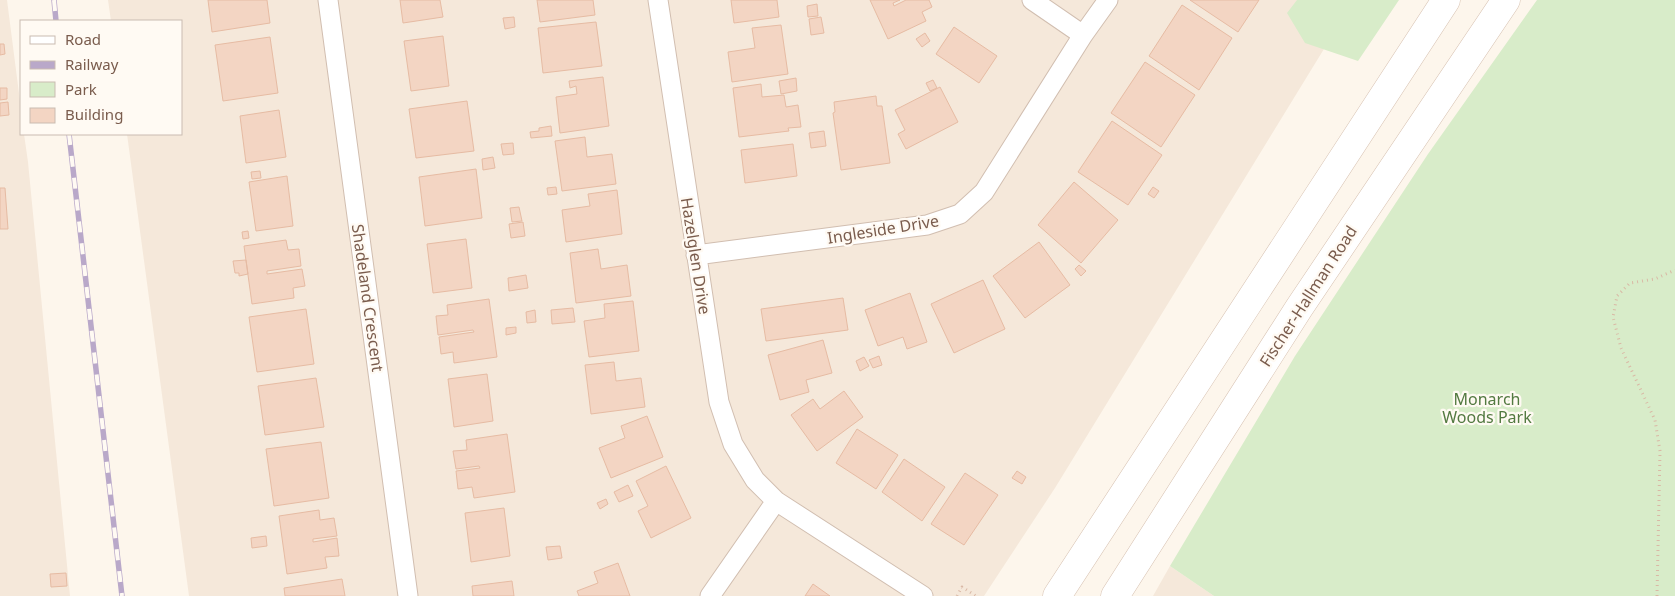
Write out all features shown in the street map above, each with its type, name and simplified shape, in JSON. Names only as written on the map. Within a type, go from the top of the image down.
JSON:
[{"type":"main road","points":[[1057,596],[1446,0]]},
{"type":"main road","name":"Fischer-Hallman Road","points":[[1115,596],[1299,308],[1506,0]]},
{"type":"street","name":"Shadeland Crescent","points":[[328,0],[408,596]]},
{"type":"street","name":"Hazelglen Drive","points":[[658,0],[719,402],[733,444],[755,480],[776,501],[922,596]]},
{"type":"street","points":[[1032,0],[1082,35]]},
{"type":"street","name":"Ingleside Drive","points":[[696,255],[927,225],[960,214],[984,192],[1082,35],[1108,0]]},
{"type":"street","points":[[710,596],[776,501]]},
{"type":"path","points":[[1658,596],[1660,450],[1655,420],[1621,348],[1613,317],[1617,296],[1630,283],[1655,279],[1675,270]]},
{"type":"path","points":[[957,596],[962,587],[976,596]]},
{"type":"shaded area","points":[[0,0],[7,0],[20,101],[20,135],[24,135],[28,162],[70,596],[0,596]]},
{"type":"shaded area","points":[[108,0],[1354,0],[1055,488],[984,596],[189,596],[127,135],[182,135],[182,20],[111,20]]},
{"type":"shaded area","points":[[1170,566],[1214,596],[1153,596]]},
{"type":"green space","points":[[1297,0],[1399,0],[1358,61],[1305,43],[1287,13]]},
{"type":"green space","name":"Monarch Woods Park","points":[[1537,0],[1675,0],[1675,596],[1214,596],[1170,566],[1295,356],[1428,154]]},
{"type":"building","points":[[208,0],[267,0],[270,23],[212,32]]},
{"type":"building","points":[[400,0],[440,0],[443,17],[403,23]]},
{"type":"building","points":[[537,0],[593,0],[595,15],[540,22]]},
{"type":"building","points":[[731,0],[777,0],[779,17],[734,23]]},
{"type":"building","points":[[870,0],[900,0],[893,3],[894,6],[906,0],[929,0],[932,7],[922,12],[926,21],[888,39]]},
{"type":"building","points":[[1190,0],[1259,0],[1238,32]]},
{"type":"building","points":[[817,4],[818,16],[808,17],[807,6]]},
{"type":"building","points":[[1182,5],[1232,38],[1199,90],[1149,56]]},
{"type":"building","points":[[514,17],[515,27],[505,29],[503,18]]},
{"type":"building","points":[[821,17],[824,33],[811,35],[809,19]]},
{"type":"building","points":[[596,22],[602,66],[543,73],[538,28]]},
{"type":"building","points":[[781,25],[788,74],[732,82],[728,52],[755,48],[752,28]]},
{"type":"building","points":[[954,27],[997,56],[979,83],[936,54]]},
{"type":"building","points":[[925,33],[930,41],[922,47],[916,39]]},
{"type":"building","points":[[443,36],[449,86],[411,91],[404,41]]},
{"type":"building","points":[[270,37],[278,93],[223,101],[215,45]]},
{"type":"building","points":[[0,44],[4,44],[5,54],[0,55]]},
{"type":"building","points":[[1145,62],[1195,95],[1161,147],[1111,113]]},
{"type":"building","points":[[603,77],[609,126],[560,133],[556,97],[577,94],[576,86],[570,88],[569,81]]},
{"type":"building","points":[[796,78],[797,91],[781,94],[779,81]]},
{"type":"building","points":[[933,80],[937,88],[930,91],[926,83]]},
{"type":"building","points":[[761,84],[762,97],[784,95],[786,107],[798,105],[801,127],[788,128],[789,131],[739,137],[733,88]]},
{"type":"building","points":[[940,87],[958,122],[906,149],[898,134],[905,130],[895,110]]},
{"type":"building","points":[[0,88],[7,88],[7,99],[0,100]]},
{"type":"building","points":[[876,96],[877,106],[882,106],[890,163],[841,170],[833,113],[835,112],[834,102]]},
{"type":"building","points":[[467,101],[474,151],[416,158],[409,109]]},
{"type":"building","points":[[8,102],[9,115],[0,116],[0,103]]},
{"type":"building","points":[[279,110],[286,157],[246,163],[240,116]]},
{"type":"building","points":[[1112,121],[1162,155],[1128,205],[1078,172]]},
{"type":"building","points":[[551,126],[552,136],[531,138],[530,132],[539,131],[539,128]]},
{"type":"building","points":[[824,131],[826,146],[811,148],[809,133]]},
{"type":"building","points":[[585,137],[587,157],[612,154],[616,184],[562,191],[555,141]]},
{"type":"building","points":[[513,143],[514,154],[503,155],[501,144]]},
{"type":"building","points":[[793,144],[797,176],[745,183],[741,150]]},
{"type":"building","points":[[493,157],[495,168],[483,170],[482,159]]},
{"type":"building","points":[[476,169],[482,218],[425,226],[419,177]]},
{"type":"building","points":[[260,171],[261,178],[252,179],[251,172]]},
{"type":"building","points":[[287,176],[293,226],[256,231],[249,182]]},
{"type":"building","points":[[1074,182],[1118,220],[1081,263],[1038,225]]},
{"type":"building","points":[[556,187],[557,194],[548,195],[547,188]]},
{"type":"building","points":[[1153,187],[1159,191],[1154,198],[1148,194]]},
{"type":"building","points":[[0,188],[5,188],[8,229],[0,229]]},
{"type":"building","points":[[617,190],[622,234],[566,242],[562,210],[590,206],[588,194]]},
{"type":"building","points":[[519,207],[522,221],[512,222],[510,208]]},
{"type":"building","points":[[523,222],[525,236],[511,238],[509,224]]},
{"type":"building","points":[[248,231],[249,238],[243,239],[242,232]]},
{"type":"building","points":[[466,239],[472,288],[433,293],[427,244]]},
{"type":"building","points":[[286,240],[288,250],[299,249],[301,266],[267,271],[267,274],[302,269],[305,286],[293,288],[294,298],[252,304],[244,246]]},
{"type":"building","points":[[1039,242],[1070,285],[1025,318],[993,276]]},
{"type":"building","points":[[598,249],[601,269],[627,265],[631,296],[576,303],[570,253]]},
{"type":"building","points":[[246,260],[248,274],[239,276],[239,273],[235,273],[233,261]]},
{"type":"building","points":[[1079,265],[1086,271],[1081,276],[1075,269]]},
{"type":"building","points":[[526,275],[528,288],[509,291],[508,278]]},
{"type":"building","points":[[983,280],[1005,329],[954,353],[931,304]]},
{"type":"building","points":[[910,293],[927,342],[907,349],[903,337],[878,346],[865,310]]},
{"type":"building","points":[[843,298],[848,330],[766,341],[761,309]]},
{"type":"building","points":[[489,299],[497,357],[454,363],[453,352],[441,354],[439,337],[474,332],[473,330],[438,335],[436,316],[448,315],[447,305]]},
{"type":"building","points":[[633,301],[639,351],[589,357],[584,321],[605,318],[604,304]]},
{"type":"building","points":[[573,308],[575,322],[552,324],[551,310]]},
{"type":"building","points":[[306,309],[314,364],[257,372],[249,317]]},
{"type":"building","points":[[535,310],[536,322],[527,323],[526,312]]},
{"type":"building","points":[[516,327],[516,333],[506,335],[506,328]]},
{"type":"building","points":[[823,340],[832,373],[806,380],[809,392],[780,400],[768,355]]},
{"type":"building","points":[[879,356],[882,365],[873,368],[869,360]]},
{"type":"building","points":[[864,357],[869,366],[860,371],[856,361]]},
{"type":"building","points":[[614,362],[616,381],[641,378],[645,407],[591,414],[585,365]]},
{"type":"building","points":[[487,374],[493,421],[454,427],[448,379]]},
{"type":"building","points":[[316,378],[324,427],[265,435],[258,386]]},
{"type":"building","points":[[844,391],[863,417],[817,451],[791,415],[813,399],[820,409]]},
{"type":"building","points":[[647,416],[663,457],[611,478],[599,448],[625,438],[621,426]]},
{"type":"building","points":[[857,429],[898,455],[876,489],[836,463]]},
{"type":"building","points":[[507,434],[515,492],[474,498],[472,487],[458,489],[456,471],[480,468],[479,466],[456,469],[453,451],[467,450],[466,440]]},
{"type":"building","points":[[321,442],[329,498],[274,506],[266,449]]},
{"type":"building","points":[[904,459],[945,487],[922,521],[882,492]]},
{"type":"building","points":[[666,466],[691,518],[651,538],[638,511],[648,506],[636,481]]},
{"type":"building","points":[[1017,471],[1026,477],[1022,484],[1012,478]]},
{"type":"building","points":[[965,473],[998,495],[964,545],[931,524]]},
{"type":"building","points":[[628,485],[633,496],[619,502],[614,492]]},
{"type":"building","points":[[606,499],[608,504],[600,509],[597,503]]},
{"type":"building","points":[[504,508],[510,556],[471,562],[465,513]]},
{"type":"building","points":[[319,510],[320,520],[334,518],[337,536],[313,539],[313,542],[337,538],[339,556],[325,557],[327,568],[287,574],[279,516]]},
{"type":"building","points":[[266,536],[267,546],[252,548],[251,538]]},
{"type":"building","points":[[560,546],[562,558],[548,560],[546,547]]},
{"type":"building","points":[[618,563],[630,596],[579,596],[577,591],[598,583],[594,572]]},
{"type":"building","points":[[66,573],[67,586],[51,587],[50,574]]},
{"type":"building","points":[[342,579],[345,596],[285,596],[284,588]]},
{"type":"building","points":[[512,581],[514,596],[473,596],[472,586]]},
{"type":"building","points":[[813,584],[830,596],[805,596]]},
{"type":"railway","points":[[54,0],[56,20]]},
{"type":"railway","points":[[69,135],[122,596]]}]
